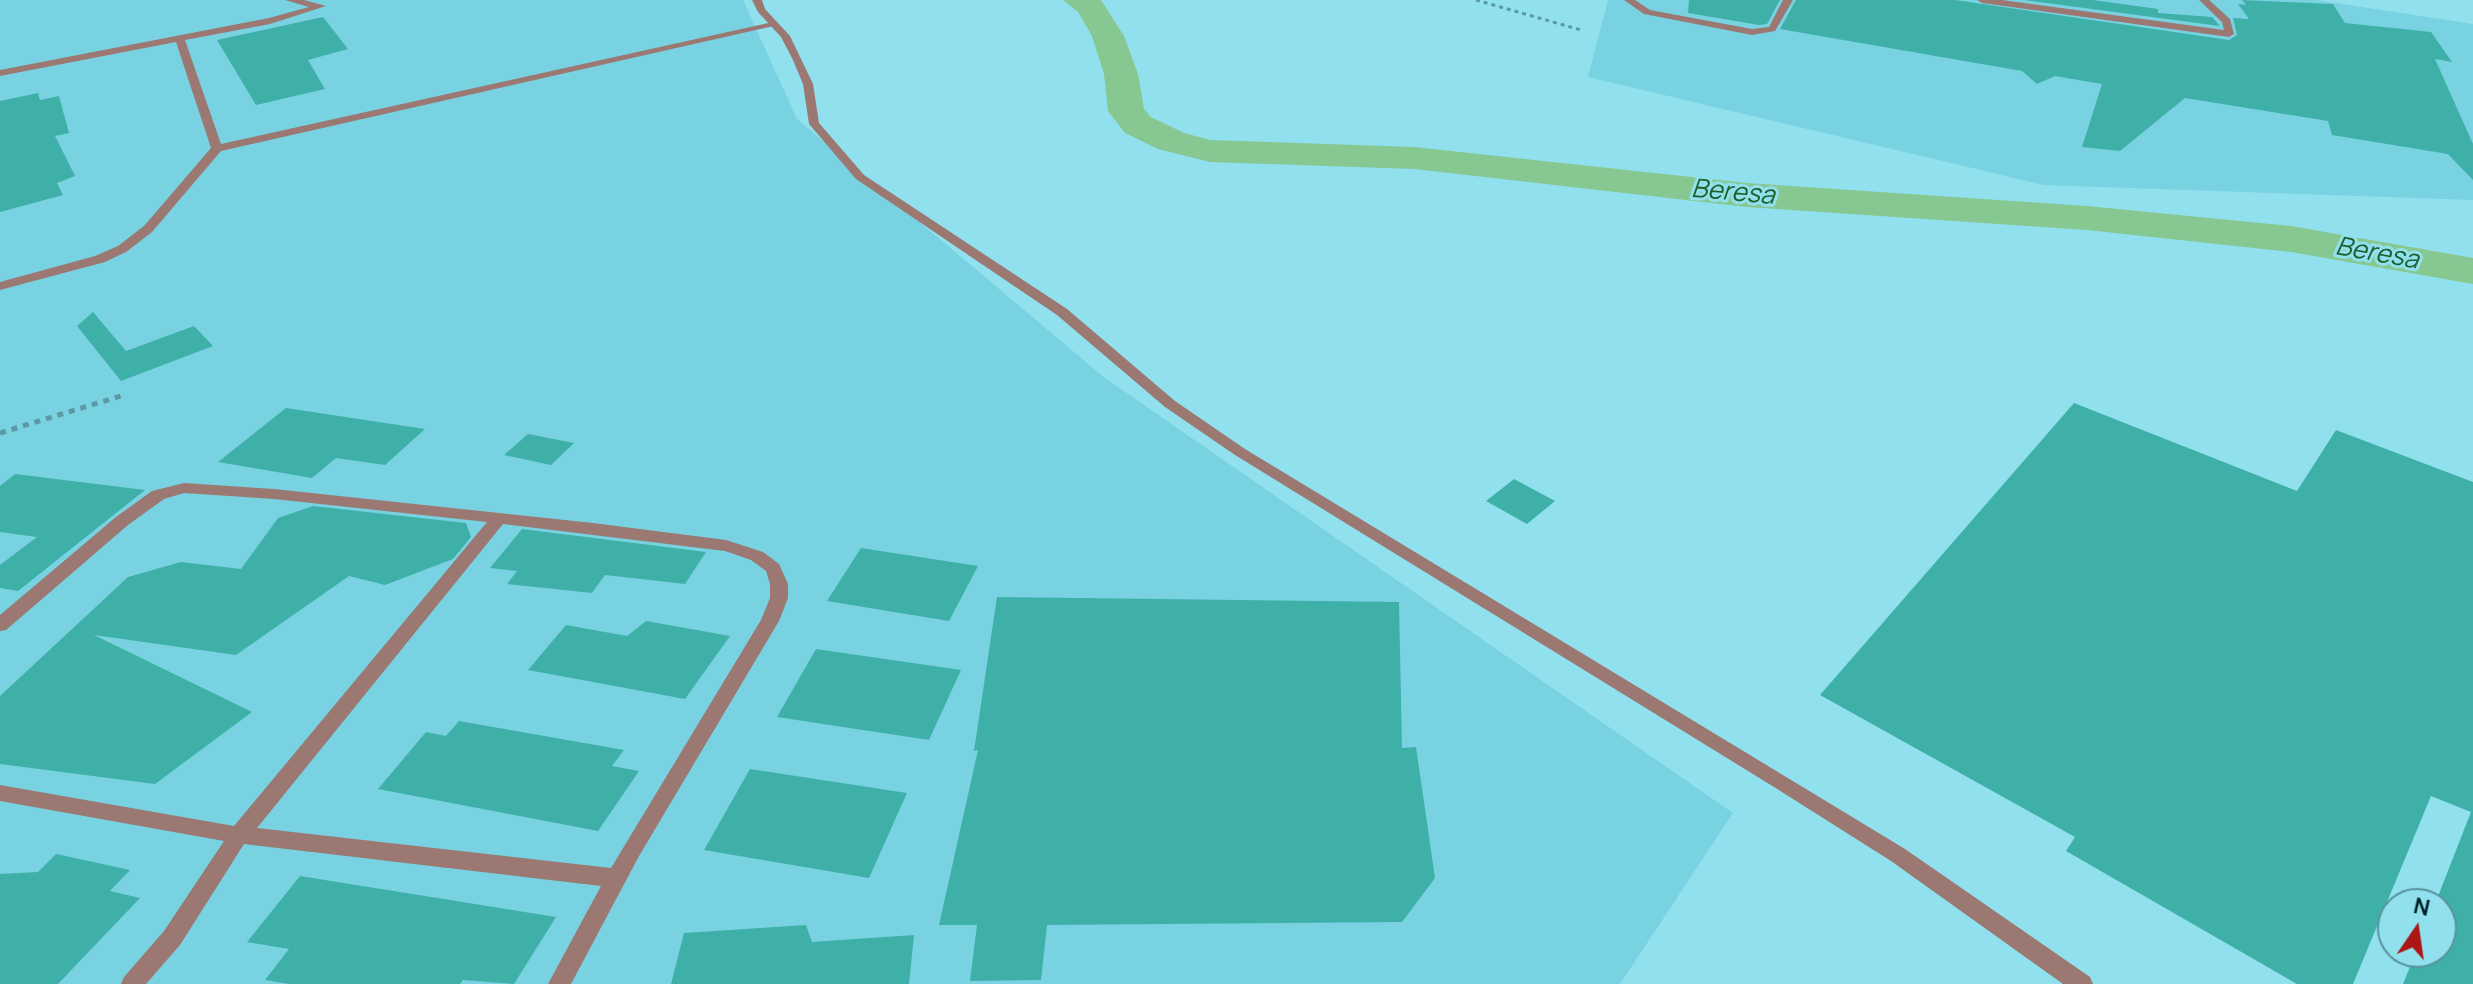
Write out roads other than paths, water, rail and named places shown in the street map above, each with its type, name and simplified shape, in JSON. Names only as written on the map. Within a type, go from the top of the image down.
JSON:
[{"type":"street","points":[[0,73],[307,13],[321,6],[290,0]]},
{"type":"street","points":[[757,0],[773,25],[785,36],[808,84],[814,124],[860,177],[1038,295],[1170,404],[1240,452],[1781,781],[1898,855],[2082,984]]},
{"type":"street","points":[[1629,0],[1647,12],[1752,32],[1772,29],[1788,0]]},
{"type":"street","points":[[1982,0],[2229,34],[2227,21],[2204,0]]},
{"type":"street","points":[[0,286],[100,259],[122,249],[148,229],[217,148],[773,25]]},
{"type":"street","points":[[179,38],[217,148]]},
{"type":"street","points":[[0,625],[122,521],[158,495],[184,488],[499,518],[726,546],[757,556],[773,568],[779,584],[779,598],[757,644],[616,878],[559,984]]},
{"type":"street","points":[[132,984],[172,938],[239,835],[499,518]]},
{"type":"street","points":[[0,793],[239,835],[616,878]]},
{"type":"waterway","name":"Beresa","points":[[1078,0],[1090,6],[1108,36],[1121,74],[1126,111],[1138,125],[1171,141],[1210,151],[1414,158],[1747,195],[2087,218],[2291,239],[2473,271]]}]
